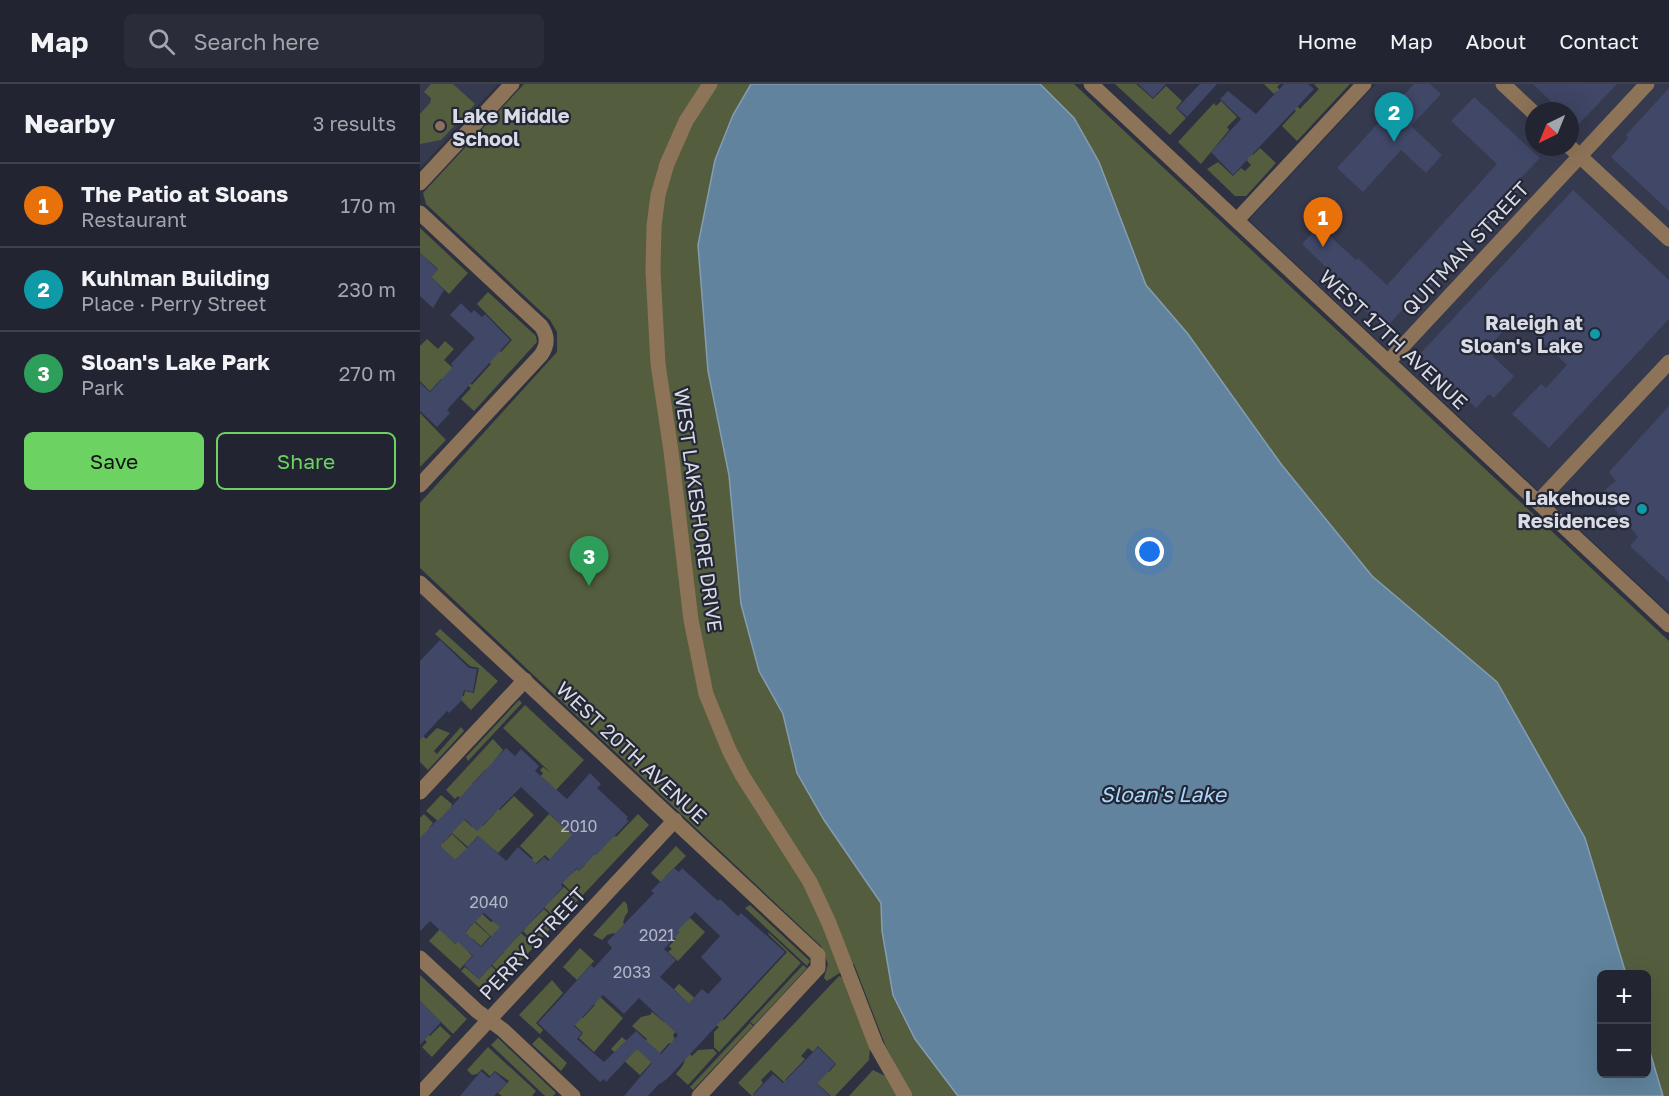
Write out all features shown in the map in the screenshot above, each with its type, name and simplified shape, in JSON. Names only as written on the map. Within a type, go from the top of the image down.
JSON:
[{"type":"street","points":[[420,183],[512,84]]},
{"type":"street","name":"WEST LAKESHORE DRIVE","points":[[711,84],[686,121],[667,164],[658,195],[654,226],[653,271],[658,364],[691,620],[706,694],[729,750],[742,775],[810,882],[830,923],[876,1045],[905,1096]]},
{"type":"street","name":"WEST 17TH AVENUE","points":[[1091,84],[1669,625]]},
{"type":"street","points":[[1237,220],[1364,84]]},
{"type":"street","points":[[1503,84],[1525,105]]},
{"type":"street","name":"QUITMAN STREET","points":[[1579,147],[1647,84]]},
{"type":"street","points":[[1579,155],[1669,239]]},
{"type":"street","name":"QUITMAN STREET","points":[[1388,362],[1571,156]]},
{"type":"street","points":[[420,213],[541,326],[547,340],[545,350],[541,355],[420,485]]},
{"type":"street","points":[[1538,502],[1669,362]]},
{"type":"street","name":"WEST 20TH AVENUE","points":[[420,583],[816,952],[820,959],[818,968],[699,1096]]},
{"type":"street","points":[[420,792],[525,680]]},
{"type":"street","name":"PERRY STREET","points":[[420,1094],[675,820]]},
{"type":"street","points":[[420,958],[573,1096]]},
{"type":"shaded area","name":"Lake Middle School","points":[[420,84],[498,84],[420,168]]},
{"type":"shaded area","points":[[1376,84],[1669,84],[1669,613],[1249,220]]},
{"type":"green space","name":"Lake Middle School","points":[[431,84],[453,84],[475,104],[441,140],[420,144],[420,114],[430,103],[431,98],[424,92]]},
{"type":"green space","points":[[524,84],[751,84],[733,115],[698,245],[708,371],[729,475],[759,671],[783,714],[798,773],[824,820],[881,903],[882,931],[915,1039],[958,1096],[913,1096],[886,1047],[854,964],[827,981],[824,978],[828,964],[821,946],[420,568],[420,503],[557,352],[557,332],[550,320],[426,204],[423,193]]},
{"type":"green space","points":[[1040,84],[1074,84],[1669,641],[1669,1096],[1663,1096],[1651,1056],[1651,970],[1625,970],[1585,838],[1497,682],[1372,576],[1281,464],[1188,334],[1146,285],[1099,162],[1074,118]]},
{"type":"green space","points":[[1115,84],[1136,84],[1153,99],[1166,86],[1182,101],[1176,108],[1186,118],[1170,135]]},
{"type":"green space","points":[[1264,84],[1280,84],[1277,87],[1300,109],[1319,89],[1314,84],[1350,84],[1297,141],[1282,126],[1296,111]]},
{"type":"green space","points":[[1221,101],[1237,117],[1227,127],[1229,130],[1201,164],[1178,142],[1214,103],[1216,106]]},
{"type":"green space","points":[[1229,132],[1253,155],[1260,148],[1276,163],[1246,196],[1235,196],[1207,169],[1218,162],[1233,176],[1241,168],[1245,171],[1251,165],[1227,134]]},
{"type":"green space","points":[[420,228],[468,273],[449,294],[431,277],[438,269],[420,253]]},
{"type":"green space","points":[[488,292],[536,336],[537,342],[474,411],[461,399],[471,388],[455,374],[446,383],[441,379],[430,391],[420,381],[420,346],[427,339],[438,349],[445,341],[454,349],[444,360],[472,385],[491,364],[487,360],[498,350],[501,352],[512,340],[477,304]]},
{"type":"green space","points":[[420,413],[446,440],[420,467]]},
{"type":"green space","points":[[440,629],[498,681],[471,710],[455,694],[464,696],[465,691],[474,693],[479,668],[470,666],[435,634]]},
{"type":"green space","points":[[519,700],[522,703],[468,761],[466,757]]},
{"type":"green space","points":[[525,705],[584,760],[556,790],[543,778],[539,778],[543,773],[540,770],[543,767],[551,773],[503,728]]},
{"type":"green space","points":[[461,727],[464,731],[428,770],[420,762],[420,733],[426,739],[437,728],[450,733],[434,751],[437,754]]},
{"type":"green space","points":[[493,739],[503,750],[494,761],[521,786],[485,770],[472,784],[500,810],[514,796],[534,815],[498,853],[478,836],[468,847],[452,833],[449,810],[438,821],[426,811],[441,795],[472,827],[477,821],[483,826],[496,812],[458,796],[455,799],[446,790]]},
{"type":"green space","points":[[577,801],[616,837],[638,814],[649,825],[579,899],[554,875],[550,860],[545,855],[532,867],[528,864],[533,858],[520,846],[549,814],[596,855],[608,842]],"holes":[[[562,846],[585,865],[570,875],[552,857]]]},
{"type":"green space","points":[[424,814],[433,823],[429,828],[443,843],[452,834],[486,866],[461,862],[457,858],[455,860],[441,845],[420,838],[420,818]]},
{"type":"green space","points":[[676,846],[686,856],[665,877],[667,888],[651,873]]},
{"type":"green space","points":[[564,887],[578,900],[559,921],[532,896],[550,901]]},
{"type":"green space","points":[[502,897],[530,923],[544,909],[557,922],[536,944],[523,931],[529,924]]},
{"type":"green space","points":[[624,901],[628,912],[623,923],[626,925],[616,935],[614,933],[607,935],[602,940],[593,935]]},
{"type":"green space","points":[[750,905],[810,961],[807,966],[745,908]]},
{"type":"green space","points":[[461,908],[480,912],[491,922],[493,921],[500,927],[508,946],[521,933],[535,946],[505,977],[492,965],[504,952],[493,942],[495,940]]},
{"type":"green space","points":[[464,913],[490,936],[481,946],[473,939],[465,948],[472,956],[460,969],[429,941],[440,929],[455,944],[473,924],[462,914]]},
{"type":"green space","points":[[690,918],[705,932],[678,961],[668,952],[672,949],[669,946],[676,939],[666,929]]},
{"type":"green space","points":[[769,933],[801,963],[719,1052],[714,1047],[714,1032],[719,1027],[716,1025],[722,1019],[724,1020],[787,952]]},
{"type":"green space","points":[[580,948],[594,961],[577,980],[563,967]]},
{"type":"green space","points":[[803,965],[807,968],[754,1025],[750,1022]]},
{"type":"green space","points":[[491,966],[505,978],[488,996],[461,971],[465,967],[479,979]]},
{"type":"green space","points":[[420,975],[467,1019],[453,1034],[420,1001]]},
{"type":"green space","points":[[839,976],[844,978],[870,1048],[869,1060],[835,1096],[831,1096],[811,1078],[830,1071],[836,1064],[818,1046],[813,1052],[808,1048],[801,1056],[805,1059],[785,1080],[802,1096],[799,1096],[771,1070],[761,1080],[763,1083],[753,1094],[755,1096],[752,1096],[738,1083]]},
{"type":"green space","points":[[552,980],[563,993],[536,1023],[543,1030],[540,1034],[519,1015]]},
{"type":"green space","points":[[679,984],[708,1010],[677,1030],[673,1035],[677,1045],[669,1043],[640,1075],[611,1049],[622,1037],[637,1050],[647,1039],[632,1026],[641,1017],[650,1015],[652,1012],[664,1022],[685,1000],[674,989]]},
{"type":"green space","points":[[599,996],[623,1018],[594,1052],[579,1038],[583,1033],[558,1009],[578,1013],[583,1018],[595,1005],[593,1003]]},
{"type":"green space","points":[[750,1023],[753,1026],[693,1090],[690,1087]]},
{"type":"green space","points":[[420,1026],[430,1036],[440,1026],[451,1036],[432,1057],[422,1047],[427,1042],[421,1036]]},
{"type":"green space","points":[[539,1037],[567,1063],[561,1071],[532,1044]]},
{"type":"green space","points":[[498,1038],[556,1093],[553,1096],[545,1096],[491,1045]]},
{"type":"green space","points":[[488,1047],[536,1091],[532,1096],[502,1096],[498,1093],[509,1081],[495,1071],[490,1076],[482,1069],[472,1075],[467,1070]]},
{"type":"green space","points":[[684,1049],[692,1056],[698,1050],[713,1049],[717,1053],[688,1085],[676,1074],[684,1063]]},
{"type":"green space","points":[[873,1070],[885,1076],[897,1096],[849,1096]]},
{"type":"water","name":"Sloan's Lake","points":[[751,84],[1040,84],[1074,118],[1099,162],[1146,285],[1188,334],[1281,464],[1372,576],[1497,682],[1585,838],[1625,970],[1597,970],[1597,1078],[1651,1078],[1651,1056],[1663,1096],[958,1096],[915,1039],[893,995],[882,931],[881,903],[824,820],[797,773],[783,714],[759,671],[741,604],[729,475],[708,371],[698,245],[715,160],[733,115]]},
{"type":"building","points":[[1138,84],[1166,84],[1153,98]]},
{"type":"building","points":[[1200,84],[1217,84],[1187,117],[1177,108]]},
{"type":"building","points":[[1284,84],[1308,84],[1314,89],[1233,175],[1211,152],[1241,119],[1220,99],[1228,91],[1256,114]]},
{"type":"building","points":[[1414,84],[1430,84],[1441,94],[1411,126],[1442,155],[1426,173],[1401,150],[1363,192],[1337,168]]},
{"type":"building","points":[[1533,84],[1617,84],[1579,124],[1579,102],[1552,102]]},
{"type":"building","points":[[1669,88],[1669,211],[1611,157],[1628,138],[1626,135]]},
{"type":"building","points":[[1474,97],[1525,144],[1525,156],[1540,158],[1515,184],[1520,189],[1512,198],[1418,301],[1414,297],[1385,329],[1335,283],[1338,279],[1302,244],[1319,226],[1387,285],[1497,164],[1451,121]]},
{"type":"building","name":"Raleigh at Sloan's Lake","points":[[1573,190],[1669,280],[1669,319],[1549,448],[1512,414],[1541,384],[1546,388],[1567,365],[1516,317],[1486,350],[1514,376],[1494,398],[1489,394],[1476,408],[1419,355]]},
{"type":"building","points":[[420,253],[438,270],[431,277],[444,290],[433,308],[420,296]]},
{"type":"building","points":[[461,303],[471,313],[474,310],[482,317],[485,314],[510,340],[447,410],[450,413],[437,427],[420,411],[420,383],[430,392],[475,338],[450,315]]},
{"type":"building","name":"Lakehouse Residences","points":[[1669,406],[1669,582],[1630,546],[1638,537],[1601,493],[1616,481],[1609,472]]},
{"type":"building","points":[[440,640],[469,668],[477,669],[473,692],[464,690],[461,701],[449,713],[447,711],[420,740],[420,661]]},
{"type":"building","points":[[506,748],[515,756],[521,749],[539,766],[535,771],[567,799],[590,773],[601,784],[597,788],[628,817],[626,819],[629,821],[579,871],[577,868],[561,885],[563,887],[479,979],[464,965],[473,956],[457,941],[455,944],[430,921],[420,931],[420,838]],"holes":[[[521,787],[572,835],[548,861],[544,857],[537,864],[518,847],[506,861],[479,836],[455,860],[440,846],[465,819],[477,831]],[[484,913],[500,927],[481,947],[465,932]]]},
{"type":"building","points":[[674,868],[679,872],[682,868],[718,901],[720,899],[738,916],[741,913],[785,952],[667,1079],[648,1096],[624,1096],[652,1063],[637,1049],[606,1082],[604,1079],[600,1082],[538,1023],[591,965],[594,968],[612,948],[607,942],[654,893],[651,891]],"holes":[[[695,912],[720,936],[701,957],[722,979],[708,994],[702,989],[689,1003],[660,977],[676,960],[664,949]],[[603,995],[624,1014],[639,998],[678,1035],[661,1054],[636,1031],[604,1062],[577,1039],[582,1033],[574,1026]]]},
{"type":"building","points":[[420,1001],[441,1022],[420,1045]]},
{"type":"building","points":[[818,1047],[835,1064],[817,1084],[830,1096],[752,1096],[773,1074],[783,1083]]},
{"type":"building","points":[[481,1071],[489,1078],[495,1072],[507,1083],[494,1096],[460,1096]]},
{"type":"place","name":"Lake Middle School","points":[[440,126]]},
{"type":"place","name":"Kuhlman Building","points":[[1394,142]]},
{"type":"place","name":"The Patio at Sloans","points":[[1323,247]]},
{"type":"place","name":"Raleigh at Sloan's Lake","points":[[1595,334]]},
{"type":"place","name":"Lakehouse Residences","points":[[1642,509]]},
{"type":"place","name":"Sloan's Lake Park","points":[[589,586]]}]
